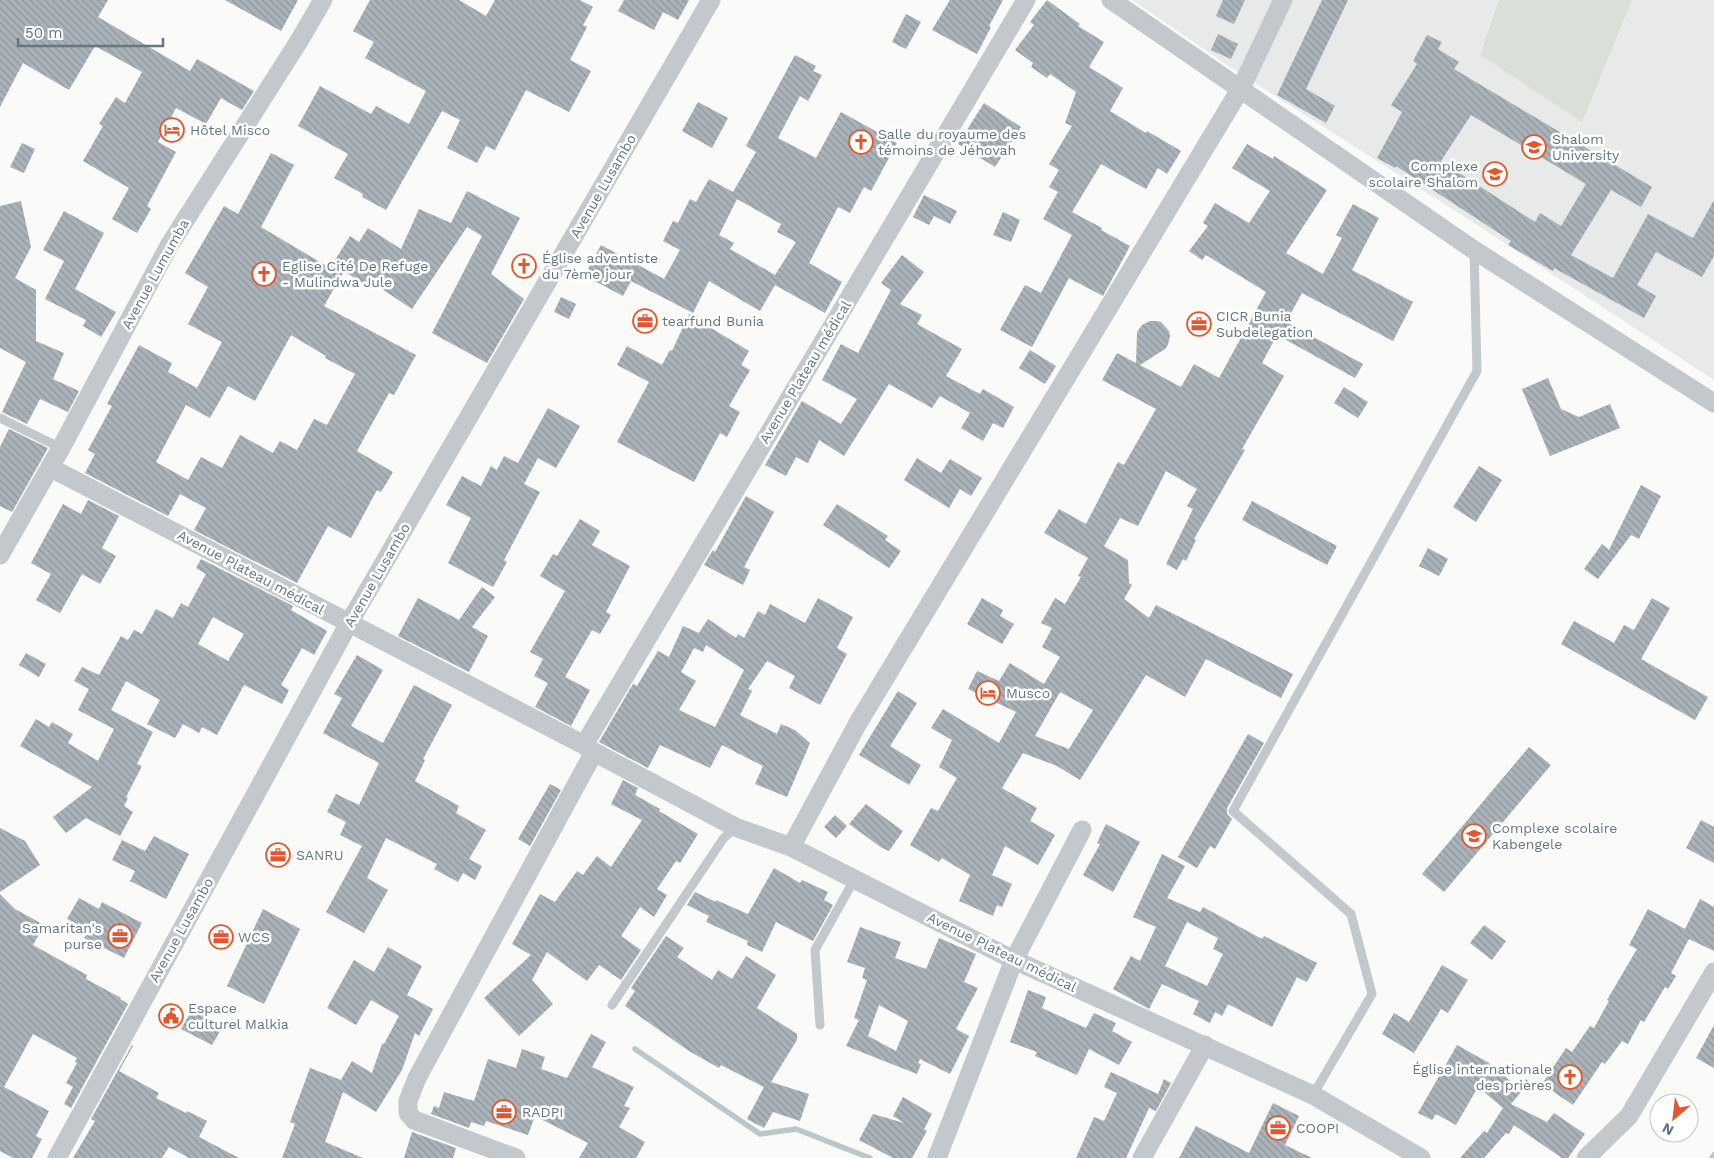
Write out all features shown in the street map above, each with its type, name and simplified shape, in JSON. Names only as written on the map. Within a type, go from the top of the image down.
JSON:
[{"type":"street","name":"Avenue Lumumba","points":[[0,554],[51,468],[170,244],[323,0]]},
{"type":"street","name":"Avenue Lusambo","points":[[57,1158],[349,623],[710,0]]},
{"type":"street","name":"Avenue Plateau médical","points":[[589,748],[1026,0]]},
{"type":"street","points":[[1111,0],[1474,250],[1714,403]]},
{"type":"street","points":[[791,847],[858,723],[1241,88],[1283,0]]},
{"type":"street","name":"Avenue Plateau médical","points":[[51,468],[589,748],[735,827],[791,847],[1014,960],[1314,1095],[1421,1158]]},
{"type":"street","points":[[516,1158],[414,1120],[408,1113],[408,1101],[417,1078],[589,748]]},
{"type":"street","points":[[937,1158],[1014,960],[1082,830]]},
{"type":"street","points":[[1586,1158],[1629,1116],[1714,972]]},
{"type":"street","points":[[1142,1158],[1205,1045]]},
{"type":"lane","points":[[1314,1095],[1372,994],[1352,914],[1234,811],[1477,371],[1474,250]]},
{"type":"lane","points":[[0,418],[61,448]]},
{"type":"lane","points":[[612,1005],[722,839],[735,827]]},
{"type":"lane","points":[[820,1025],[815,950],[854,880]]},
{"type":"shaded area","name":"Shalom University","points":[[1132,0],[1714,0],[1714,380],[1474,223],[1236,71]]},
{"type":"shaded area","points":[[1499,0],[1632,0],[1582,122],[1480,55]]},
{"type":"building","points":[[0,0],[108,0],[98,17],[190,71],[197,59],[254,91],[242,110],[221,98],[206,124],[176,108],[158,142],[176,152],[147,206],[151,209],[137,233],[112,219],[129,188],[83,161],[103,126],[99,124],[116,97],[125,103],[142,72],[95,46],[69,90],[23,63],[0,107]]},
{"type":"building","points":[[225,0],[298,0],[281,31]]},
{"type":"building","points":[[370,0],[459,0],[486,16],[495,0],[580,0],[593,7],[583,25],[587,27],[570,60],[591,71],[569,112],[526,90],[495,150],[486,146],[477,163],[447,148],[460,120],[442,111],[386,210],[362,197],[363,194],[334,178],[348,154],[298,126],[320,86],[371,114],[376,106],[409,124],[426,91],[365,58],[374,42],[353,31]]},
{"type":"building","points":[[624,0],[689,0],[678,20],[663,12],[654,30],[618,11]]},
{"type":"building","points":[[950,0],[1003,0],[977,54],[932,30]]},
{"type":"building","points":[[1047,0],[1080,24],[1078,26],[1104,42],[1089,67],[1123,88],[1110,111],[1181,151],[1167,174],[1158,168],[1146,189],[1101,164],[1072,212],[1130,246],[1103,296],[1069,278],[1032,347],[1000,330],[1025,285],[1041,293],[1072,235],[1043,219],[1058,192],[1049,187],[1059,170],[1049,164],[1072,126],[1065,123],[1076,92],[1050,74],[1047,78],[1031,67],[1033,63],[1015,50],[1034,25],[1030,22]]},
{"type":"building","points":[[1223,0],[1245,0],[1234,24],[1216,16]]},
{"type":"building","points":[[1322,0],[1348,0],[1306,89],[1335,106],[1326,123],[1277,95]]},
{"type":"building","points":[[906,14],[921,22],[906,49],[892,42]]},
{"type":"building","points":[[1218,34],[1238,44],[1231,59],[1211,50]]},
{"type":"building","points":[[1427,35],[1442,42],[1438,49],[1459,62],[1454,69],[1652,187],[1641,207],[1611,190],[1571,255],[1613,278],[1648,214],[1693,238],[1714,200],[1714,256],[1702,277],[1656,252],[1637,285],[1656,296],[1644,318],[1554,268],[1553,271],[1508,245],[1511,241],[1396,166],[1395,168],[1377,158],[1402,112],[1391,105],[1417,64],[1413,61]],"holes":[[[1471,115],[1586,184],[1561,226],[1540,213],[1535,222],[1441,161]]]},
{"type":"building","points":[[795,55],[816,66],[813,71],[822,75],[808,101],[800,96],[778,138],[816,158],[841,112],[897,143],[871,191],[864,187],[850,213],[838,207],[809,263],[842,282],[825,313],[775,285],[760,311],[709,281],[693,313],[631,281],[623,296],[587,277],[587,271],[601,245],[664,279],[680,250],[663,241],[673,221],[678,223],[690,199],[696,202],[709,179],[733,192],[756,152],[746,146]],"holes":[[[737,199],[781,224],[777,232],[796,242],[775,275],[730,249],[734,243],[719,235]]]},
{"type":"building","points":[[698,102],[728,118],[712,148],[682,131]]},
{"type":"building","points":[[984,103],[1021,127],[995,167],[958,144]]},
{"type":"building","points":[[22,143],[35,149],[24,173],[10,167]]},
{"type":"building","points":[[1247,144],[1273,159],[1274,156],[1327,190],[1286,253],[1323,274],[1342,238],[1336,235],[1353,204],[1379,218],[1352,270],[1413,302],[1393,341],[1302,293],[1286,322],[1363,364],[1355,378],[1277,335],[1262,363],[1284,376],[1242,449],[1245,450],[1194,539],[1196,540],[1186,561],[1183,559],[1177,570],[1166,564],[1193,509],[1187,506],[1197,489],[1166,471],[1138,526],[1120,518],[1104,546],[1128,560],[1129,583],[1132,585],[1124,599],[1149,618],[1156,605],[1293,674],[1281,698],[1206,659],[1185,697],[1146,675],[1080,780],[1057,766],[1023,753],[1002,788],[1037,808],[1030,821],[1055,835],[1038,865],[1005,846],[992,875],[1012,884],[1002,907],[997,905],[993,916],[959,901],[970,875],[942,858],[939,862],[910,845],[931,808],[938,811],[957,778],[939,767],[952,740],[931,728],[943,709],[999,743],[1016,712],[968,689],[977,671],[999,681],[1010,663],[1044,684],[1060,657],[1042,647],[1052,628],[1041,623],[1055,598],[1065,604],[1081,577],[1078,576],[1088,558],[1044,533],[1059,509],[1086,524],[1118,462],[1124,465],[1156,409],[1102,380],[1117,353],[1136,363],[1137,332],[1142,325],[1150,321],[1161,322],[1169,331],[1168,345],[1165,349],[1140,365],[1181,387],[1194,364],[1219,378],[1266,292],[1206,255],[1202,260],[1189,251],[1208,226],[1203,223],[1215,203],[1249,223],[1270,191],[1232,168]],"holes":[[[1060,692],[1093,710],[1069,749],[1035,736]]]},
{"type":"building","points":[[271,153],[294,165],[261,227],[330,268],[350,236],[359,242],[368,228],[401,249],[419,209],[451,223],[467,191],[520,218],[491,274],[524,299],[487,363],[432,333],[482,236],[467,227],[412,309],[373,283],[370,288],[344,271],[324,306],[416,355],[394,395],[389,393],[357,451],[393,472],[381,492],[377,490],[351,538],[328,526],[297,583],[194,530],[206,508],[180,494],[168,516],[85,473],[95,454],[88,450],[112,406],[107,404],[139,345],[172,363],[168,372],[197,388],[222,342],[188,324],[208,287],[185,273],[224,206],[238,214]],"holes":[[[291,335],[326,356],[325,358],[355,374],[327,425],[314,419],[297,450],[280,441],[273,453],[240,435],[222,468],[201,457],[188,480],[156,462],[186,405],[210,418],[228,386],[255,401]]]},
{"type":"building","points":[[924,195],[957,211],[950,224],[934,216],[929,225],[913,217]]},
{"type":"building","points":[[21,201],[31,247],[15,278],[36,290],[36,341],[64,353],[53,379],[79,391],[68,412],[40,399],[27,424],[2,412],[26,362],[0,348],[0,206]]},
{"type":"building","points":[[64,211],[104,233],[75,289],[116,312],[101,337],[83,326],[86,320],[45,299],[64,261],[43,250]]},
{"type":"building","points":[[1003,212],[1020,220],[1011,242],[993,235]]},
{"type":"building","points":[[902,255],[924,272],[900,304],[922,315],[917,324],[962,349],[946,376],[980,394],[983,389],[1014,407],[1003,428],[993,423],[983,441],[961,428],[970,413],[940,396],[932,408],[889,384],[844,456],[819,440],[808,463],[796,457],[786,476],[765,465],[802,401],[841,424],[857,399],[822,380],[841,344],[858,353],[891,290],[881,283]]},
{"type":"building","points":[[561,297],[576,304],[569,319],[554,312]]},
{"type":"building","points":[[689,314],[712,326],[711,328],[749,351],[741,365],[750,370],[729,406],[740,412],[727,437],[720,433],[694,482],[617,442],[649,382],[617,365],[627,346],[662,365],[670,350],[672,351]]},
{"type":"building","points":[[1030,350],[1056,366],[1045,384],[1019,368]]},
{"type":"building","points":[[1548,378],[1561,409],[1579,417],[1610,404],[1620,428],[1550,456],[1522,389]]},
{"type":"building","points":[[1344,387],[1368,402],[1358,418],[1334,403]]},
{"type":"building","points":[[548,408],[580,426],[556,468],[538,458],[524,484],[540,492],[504,560],[507,562],[493,587],[448,563],[471,518],[446,505],[462,476],[481,486],[491,466],[497,470],[504,456],[518,463]]},
{"type":"building","points":[[9,429],[48,448],[12,512],[0,506],[0,447]]},
{"type":"building","points":[[917,458],[941,473],[950,459],[982,478],[971,496],[960,489],[949,508],[904,480]]},
{"type":"building","points":[[1479,466],[1502,480],[1476,522],[1453,507]]},
{"type":"building","points":[[1641,485],[1661,496],[1639,539],[1631,535],[1598,579],[1584,569],[1602,544],[1609,550]]},
{"type":"building","points":[[746,496],[774,512],[744,567],[750,570],[743,585],[704,565],[713,550],[715,552]]},
{"type":"building","points":[[88,500],[119,516],[102,548],[116,556],[100,584],[82,574],[60,613],[36,600],[51,574],[31,563],[63,504],[81,514]]},
{"type":"building","points":[[1252,501],[1337,546],[1327,565],[1242,520]]},
{"type":"building","points":[[837,504],[888,536],[885,540],[901,551],[889,568],[823,525]]},
{"type":"building","points":[[580,519],[600,531],[592,545],[630,566],[606,612],[611,615],[600,634],[592,630],[565,677],[590,690],[571,726],[535,707],[548,683],[534,676],[543,659],[530,652],[565,591],[540,576],[553,554],[557,556]]},
{"type":"building","points":[[1428,548],[1448,559],[1439,576],[1419,566]]},
{"type":"building","points":[[201,559],[293,606],[291,610],[327,631],[314,655],[302,648],[281,685],[289,690],[282,704],[244,685],[217,735],[202,727],[199,733],[183,724],[175,738],[147,724],[160,700],[126,681],[111,710],[153,732],[137,764],[142,766],[126,797],[128,798],[124,806],[133,812],[120,836],[86,818],[66,833],[53,817],[92,787],[20,746],[36,719],[49,727],[52,722],[73,734],[68,743],[98,761],[114,729],[78,710],[89,689],[74,681],[82,667],[99,675],[121,636],[128,640],[134,630],[142,634],[156,609],[173,618],[181,603],[188,607],[206,574],[196,568]],"holes":[[[213,617],[244,634],[228,661],[198,644]]]},
{"type":"building","points":[[482,587],[495,597],[472,627],[488,636],[469,672],[398,636],[418,598],[459,620]]},
{"type":"building","points":[[818,598],[853,617],[837,648],[847,654],[820,705],[789,688],[795,676],[767,661],[748,689],[752,691],[740,715],[777,734],[781,724],[795,730],[810,743],[787,797],[755,784],[763,766],[722,745],[710,768],[660,745],[648,768],[599,742],[633,684],[637,686],[658,651],[669,657],[683,626],[699,633],[708,619],[736,638],[738,634],[744,638],[758,611],[765,615],[770,604],[805,623]],"holes":[[[706,645],[744,670],[715,727],[679,710],[696,681],[681,672],[694,648],[703,652]]]},
{"type":"building","points":[[982,598],[1003,610],[1000,616],[1014,624],[1002,644],[967,624]]},
{"type":"building","points":[[1652,598],[1670,608],[1641,659],[1708,697],[1695,720],[1561,644],[1574,621],[1614,643],[1624,625],[1634,630]]},
{"type":"building","points":[[26,653],[46,664],[39,677],[19,665]]},
{"type":"building","points":[[357,655],[383,670],[351,726],[383,743],[414,685],[452,705],[423,759],[425,760],[415,781],[459,806],[456,813],[486,830],[469,859],[482,866],[475,880],[463,873],[458,882],[434,869],[437,864],[386,838],[367,878],[388,890],[364,933],[326,912],[362,846],[340,835],[346,822],[327,812],[336,794],[359,805],[379,763],[323,733],[342,698],[334,694]]},
{"type":"building","points":[[898,691],[917,703],[890,746],[921,765],[909,785],[859,755]]},
{"type":"building","points":[[1248,734],[1264,743],[1227,808],[1227,814],[1232,819],[1215,849],[1210,846],[1197,868],[1178,857]]},
{"type":"building","points":[[1529,747],[1551,765],[1444,892],[1422,874]]},
{"type":"building","points":[[623,780],[638,788],[635,795],[698,834],[680,863],[676,861],[657,889],[667,895],[654,917],[640,907],[621,936],[641,950],[621,980],[599,965],[587,981],[547,952],[532,980],[553,1004],[519,1036],[484,998],[531,955],[512,944],[540,894],[555,902],[577,871],[583,875],[597,856],[611,867],[642,820],[611,804]]},
{"type":"building","points":[[550,784],[561,790],[530,846],[518,839]]},
{"type":"building","points":[[866,804],[903,831],[889,851],[849,824]]},
{"type":"building","points":[[835,815],[847,826],[836,838],[824,827]]},
{"type":"building","points":[[1701,820],[1714,827],[1714,863],[1686,848]]},
{"type":"building","points":[[1106,824],[1140,842],[1113,892],[1083,875],[1100,844],[1097,843]]},
{"type":"building","points":[[0,828],[25,841],[40,865],[0,892]]},
{"type":"building","points":[[154,836],[189,854],[166,899],[130,881],[135,871],[112,860],[122,840],[145,851]]},
{"type":"building","points":[[1162,854],[1185,866],[1167,898],[1200,912],[1203,907],[1262,939],[1264,936],[1317,963],[1307,982],[1297,977],[1272,1027],[1228,1004],[1222,1016],[1215,1012],[1210,1023],[1193,1014],[1199,1001],[1162,984],[1149,1009],[1113,989],[1131,956],[1140,961],[1156,927],[1133,917]],"holes":[[[1187,922],[1218,938],[1213,949],[1223,954],[1207,986],[1165,966]]]},
{"type":"building","points":[[774,868],[800,883],[802,880],[828,892],[824,900],[833,905],[813,941],[776,922],[762,952],[747,945],[748,941],[706,922],[709,916],[687,905],[695,892],[748,914]]},
{"type":"building","points":[[0,894],[15,909],[44,925],[33,945],[87,975],[86,979],[121,998],[128,1004],[71,1108],[64,1104],[73,1087],[66,1083],[77,1063],[75,1062],[77,1058],[33,1034],[4,1087],[49,1111],[36,1136],[42,1139],[32,1158],[13,1158],[0,1151]]},
{"type":"building","points":[[79,898],[99,909],[102,902],[142,923],[124,958],[84,938],[88,930],[67,919]]},
{"type":"building","points":[[1700,899],[1714,907],[1714,951],[1689,939],[1671,973],[1676,976],[1668,989],[1665,987],[1644,1022],[1641,1020],[1628,1044],[1622,1041],[1605,1064],[1602,1062],[1573,1105],[1542,1084],[1566,1048],[1572,1052],[1590,1026],[1594,1028],[1609,1001],[1607,1000],[1637,949],[1629,945],[1648,909],[1685,929]]},
{"type":"building","points":[[263,909],[300,929],[264,1004],[227,986]]},
{"type":"building","points":[[1484,925],[1506,941],[1492,960],[1470,943]]},
{"type":"building","points":[[860,927],[901,942],[895,958],[926,969],[939,938],[976,954],[964,982],[978,988],[956,1029],[969,1036],[950,1074],[920,1059],[918,1063],[921,1064],[917,1074],[846,1046],[859,1020],[854,1018],[867,980],[862,978],[865,968],[847,962]],"holes":[[[879,1005],[908,1021],[896,1051],[868,1036]]]},
{"type":"building","points":[[666,936],[684,948],[677,957],[712,980],[718,970],[732,979],[746,956],[776,975],[757,1008],[797,1034],[797,1040],[771,1082],[809,1094],[800,1121],[773,1112],[764,1128],[747,1119],[764,1087],[721,1065],[719,1068],[689,1051],[625,1006],[635,991],[631,988]]},
{"type":"building","points":[[388,947],[422,966],[407,995],[433,1009],[419,1036],[415,1033],[402,1070],[376,1112],[343,1092],[325,1142],[363,1158],[282,1158],[295,1124],[290,1122],[310,1068],[341,1080],[352,1061],[372,1073],[382,1044],[384,1044],[399,1016],[371,1000],[356,1025],[327,1008],[354,960],[374,972]]},
{"type":"building","points":[[1442,965],[1468,980],[1448,1013],[1441,1009],[1414,1053],[1382,1034],[1394,1013],[1409,1022]]},
{"type":"building","points":[[1028,990],[1046,997],[1042,1008],[1086,1028],[1094,1013],[1116,1023],[1112,1031],[1132,1042],[1119,1065],[1089,1049],[1077,1075],[1035,1056],[1037,1052],[1010,1042]]},
{"type":"building","points":[[192,1010],[223,1026],[212,1045],[181,1029]]},
{"type":"building","points":[[1714,1025],[1714,1068],[1696,1058]]},
{"type":"building","points":[[591,1034],[606,1042],[592,1067],[634,1087],[624,1106],[630,1108],[619,1127],[645,1142],[636,1158],[579,1158],[588,1143],[535,1116],[528,1135],[486,1121],[484,1126],[471,1122],[469,1128],[431,1114],[434,1106],[439,1108],[444,1092],[474,1101],[488,1059],[516,1068],[522,1049],[545,1057],[541,1069],[567,1078]]},
{"type":"building","points":[[132,1045],[119,1071],[159,1093],[156,1098],[207,1121],[199,1137],[239,1158],[189,1158],[169,1147],[162,1158],[73,1158],[95,1121],[91,1119]]},
{"type":"building","points":[[1457,1045],[1489,1063],[1522,1091],[1511,1104],[1547,1122],[1554,1113],[1585,1134],[1568,1158],[1562,1158],[1514,1125],[1509,1134],[1506,1133],[1484,1158],[1460,1158],[1484,1131],[1487,1133],[1503,1108],[1478,1087],[1456,1125],[1436,1114],[1432,1120],[1418,1113]]},
{"type":"building","points":[[1111,1072],[1158,1094],[1164,1079],[1171,1083],[1156,1111],[1149,1108],[1126,1158],[1076,1158],[1094,1117],[1104,1121],[1117,1093],[1104,1087]]},
{"type":"building","points":[[903,1097],[932,1114],[924,1129],[927,1131],[912,1158],[893,1158],[859,1140],[873,1114],[904,1123],[893,1116]]},
{"type":"building","points":[[1273,1103],[1299,1116],[1285,1145],[1312,1158],[1179,1158],[1196,1126],[1249,1153]]},
{"type":"building","points":[[412,1132],[456,1148],[453,1158],[404,1158]]},
{"type":"waterway","points":[[635,1049],[760,1134],[796,1129],[870,1158]]},
{"type":"place","name":"Hôtel Misco","points":[[172,130]]},
{"type":"place","name":"Salle du royaume des témoins de Jéhovah","points":[[861,142]]},
{"type":"place","name":"Shalom University","points":[[1534,147]]},
{"type":"place","name":"Complexe scolaire Shalom","points":[[1495,174]]},
{"type":"place","name":"Église adventiste du 7ème jour","points":[[524,266]]},
{"type":"place","name":"Eglise Cité De Refuge - Mulindwa Jule","points":[[264,274]]},
{"type":"place","name":"tearfund Bunia","points":[[645,321]]},
{"type":"place","name":"CICR Bunia Subdelegation","points":[[1199,324]]},
{"type":"place","name":"Musco","points":[[988,693]]},
{"type":"place","name":"Complexe scolaire Kabengele","points":[[1474,836]]},
{"type":"place","name":"SANRU","points":[[278,855]]},
{"type":"place","name":"Samaritan's purse","points":[[120,936]]},
{"type":"place","name":"WCS","points":[[221,937]]},
{"type":"place","name":"Espace culturel Malkia","points":[[171,1016]]},
{"type":"place","name":"Église internationale des prières","points":[[1570,1077]]},
{"type":"place","name":"RADPI","points":[[504,1112]]},
{"type":"place","name":"COOPI","points":[[1278,1128]]}]
